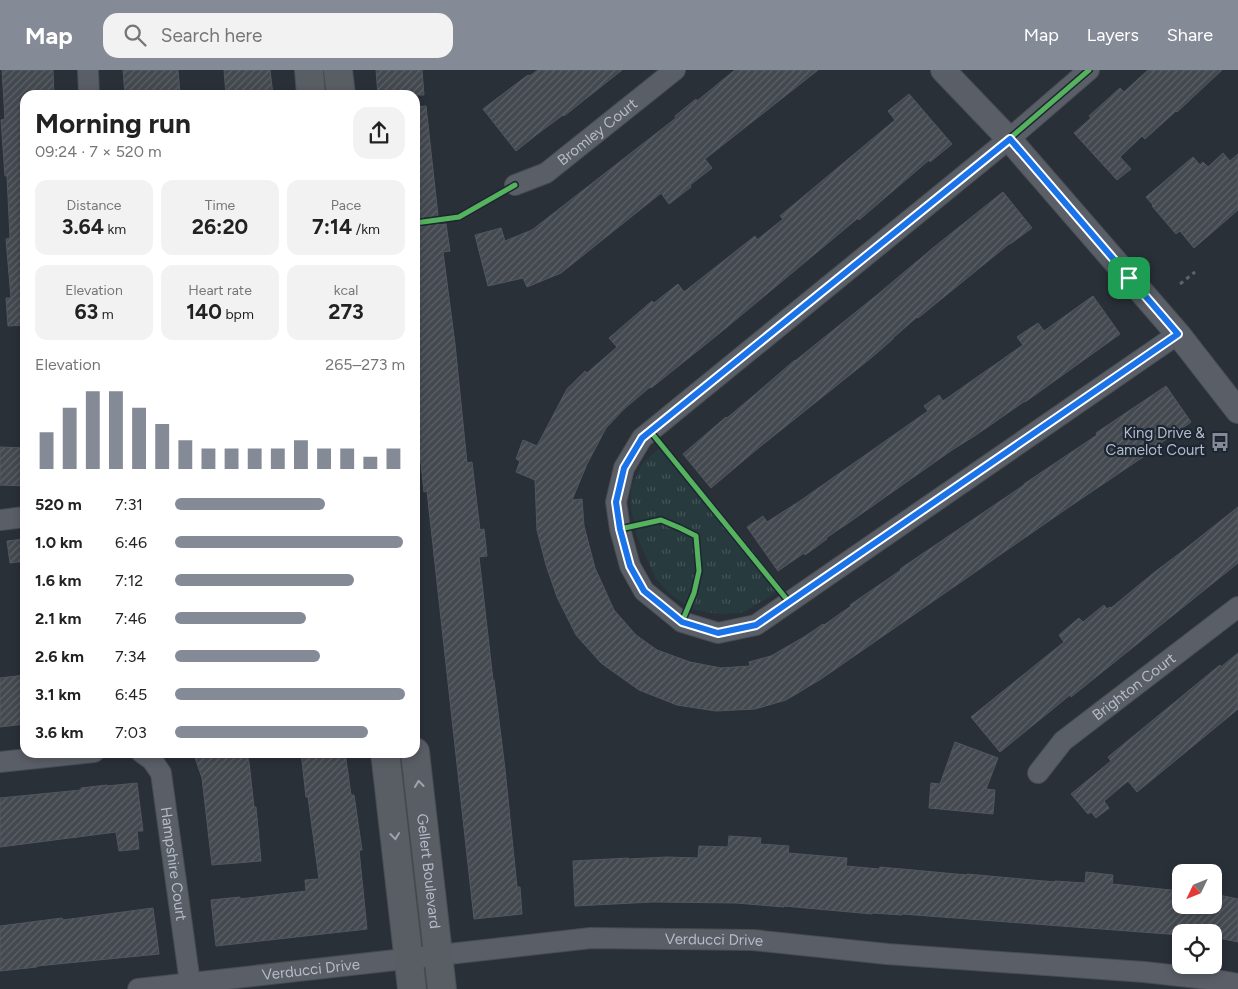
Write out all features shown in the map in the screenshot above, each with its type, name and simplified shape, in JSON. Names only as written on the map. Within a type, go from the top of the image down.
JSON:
[{"type":"main road","points":[[309,70],[311,90]]},
{"type":"main road","points":[[338,70],[340,90]]},
{"type":"main road","name":"Gellert Boulevard","points":[[386,758],[412,989]]},
{"type":"main road","name":"Gellert Boulevard","points":[[416,758],[442,989]]},
{"type":"street","points":[[88,70],[89,90]]},
{"type":"street","name":"Bromley Court","points":[[515,185],[546,173],[675,70]]},
{"type":"street","points":[[943,70],[1010,139],[1178,334],[1238,411]]},
{"type":"street","points":[[1089,70],[1010,139],[642,438],[624,468],[616,502],[620,529],[630,566],[644,591],[682,622],[718,633],[756,625],[1178,334]]},
{"type":"street","points":[[0,520],[20,518]]},
{"type":"street","name":"Brighton Court","points":[[1038,772],[1063,741],[1238,607]]},
{"type":"street","points":[[0,762],[38,758]]},
{"type":"street","name":"Hampshire Court","points":[[149,758],[161,773],[190,986]]},
{"type":"street","name":"Verducci Drive","points":[[138,989],[190,986],[591,938],[753,940],[887,954],[1144,972],[1238,984]]},
{"type":"path","points":[[1180,284],[1195,272]]},
{"type":"green space","points":[[664,444],[784,588],[744,612],[721,614],[694,610],[670,594],[656,579],[637,537],[631,508],[631,487],[643,463]]},
{"type":"building","points":[[2,70],[53,70],[54,90],[20,90],[20,325],[8,326],[6,298],[11,298],[6,239],[10,238],[7,176],[5,176],[1,120],[5,119]]},
{"type":"building","points":[[123,70],[178,70],[180,90],[125,90]]},
{"type":"building","points":[[224,70],[270,70],[272,90],[226,90]]},
{"type":"building","points":[[376,70],[422,70],[424,95],[420,95],[420,90],[378,90]]},
{"type":"building","points":[[538,70],[622,70],[516,151],[483,109],[528,75],[530,76]]},
{"type":"building","points":[[735,70],[818,70],[705,159],[712,168],[669,204],[661,193],[561,273],[527,287],[523,278],[488,286],[475,235],[501,228],[505,241],[532,230]]},
{"type":"building","points":[[1148,70],[1222,70],[1177,112],[1145,139],[1142,136],[1120,157],[1131,169],[1117,180],[1074,133],[1091,118],[1089,116],[1120,88],[1124,92]]},
{"type":"building","points":[[909,94],[952,144],[930,162],[929,160],[859,220],[858,218],[721,332],[650,387],[624,409],[606,428],[587,464],[572,500],[582,499],[584,526],[595,568],[614,610],[636,635],[657,650],[690,662],[721,668],[750,666],[749,662],[771,656],[824,625],[900,569],[1166,386],[1191,422],[821,679],[786,700],[755,709],[716,711],[677,705],[639,690],[601,663],[576,635],[557,597],[537,530],[535,480],[516,472],[520,461],[516,459],[523,440],[537,446],[567,389],[585,371],[587,373],[617,347],[609,338],[652,301],[654,303],[678,284],[684,292],[755,236],[757,240],[783,219],[780,216],[895,120],[888,111]]},
{"type":"building","points":[[426,106],[439,225],[446,224],[450,251],[443,252],[455,344],[467,463],[472,462],[480,530],[484,529],[487,556],[479,557],[505,769],[517,887],[520,887],[522,914],[474,919],[427,491],[424,492],[420,454],[420,107]]},
{"type":"building","points":[[1223,153],[1230,161],[1238,154],[1238,210],[1194,248],[1180,231],[1176,234],[1146,197],[1193,157],[1200,165],[1203,162],[1208,167]]},
{"type":"building","points":[[1003,192],[1032,228],[917,317],[871,358],[711,488],[683,454],[795,360]]},
{"type":"building","points":[[1093,296],[1120,334],[1025,402],[952,450],[826,538],[805,555],[804,553],[778,571],[747,527],[763,516],[767,522],[800,501],[928,411],[924,406],[939,395],[943,401],[1023,345],[1017,337],[1038,323],[1044,331]]},
{"type":"building","points":[[0,447],[20,448],[20,486],[0,485]]},
{"type":"building","points":[[1238,507],[1238,563],[1000,752],[971,717],[1064,642],[1059,635],[1079,618],[1083,622],[1104,605],[1107,609],[1111,608]]},
{"type":"building","points":[[20,540],[20,562],[10,563],[7,541]]},
{"type":"building","points":[[1238,653],[1238,709],[1137,792],[1128,781],[1104,801],[1109,808],[1096,818],[1091,812],[1088,814],[1071,794],[1111,761],[1108,757],[1220,665],[1221,667]]},
{"type":"building","points":[[20,676],[20,725],[0,727],[0,678]]},
{"type":"building","points":[[955,742],[998,758],[986,789],[995,790],[993,814],[929,808],[931,783],[940,784]]},
{"type":"building","points":[[195,758],[248,758],[254,807],[256,807],[261,861],[212,865],[202,778]]},
{"type":"building","points":[[302,758],[346,758],[351,795],[354,795],[362,850],[359,850],[367,929],[216,946],[211,900],[240,897],[240,899],[306,891],[305,880],[319,879],[308,797],[306,797]]},
{"type":"building","points":[[137,783],[143,831],[137,831],[139,849],[119,851],[116,832],[0,847],[0,798]]},
{"type":"building","points":[[729,836],[761,838],[760,844],[789,846],[788,853],[847,858],[846,866],[879,869],[880,867],[1055,882],[1085,883],[1086,872],[1113,875],[1112,884],[1172,890],[1172,914],[1222,914],[1222,896],[1238,899],[1238,942],[1222,939],[1222,924],[1172,924],[1172,934],[736,903],[653,902],[575,906],[573,861],[667,857],[698,858],[699,846],[728,847]]},
{"type":"building","points":[[153,908],[159,954],[0,971],[0,926]]},
{"type":"cycle path","points":[[1089,70],[1009,139],[642,438],[624,468],[616,502],[620,529],[630,566],[644,591],[682,622],[718,633],[756,625],[1178,334]]},
{"type":"cycle path","points":[[420,222],[459,217],[515,185]]},
{"type":"cycle path","points":[[650,431],[789,602]]},
{"type":"cycle path","points":[[620,529],[661,520],[696,536],[699,571],[694,593],[682,622]]},
{"type":"place","name":"King Drive & Camelot Court","points":[[1220,442]]},
{"type":"route","points":[[1010,139],[1129,278],[1178,334],[756,625],[718,633],[682,622],[644,591],[630,566],[620,529],[616,502],[624,468],[642,438],[1010,139]]}]
